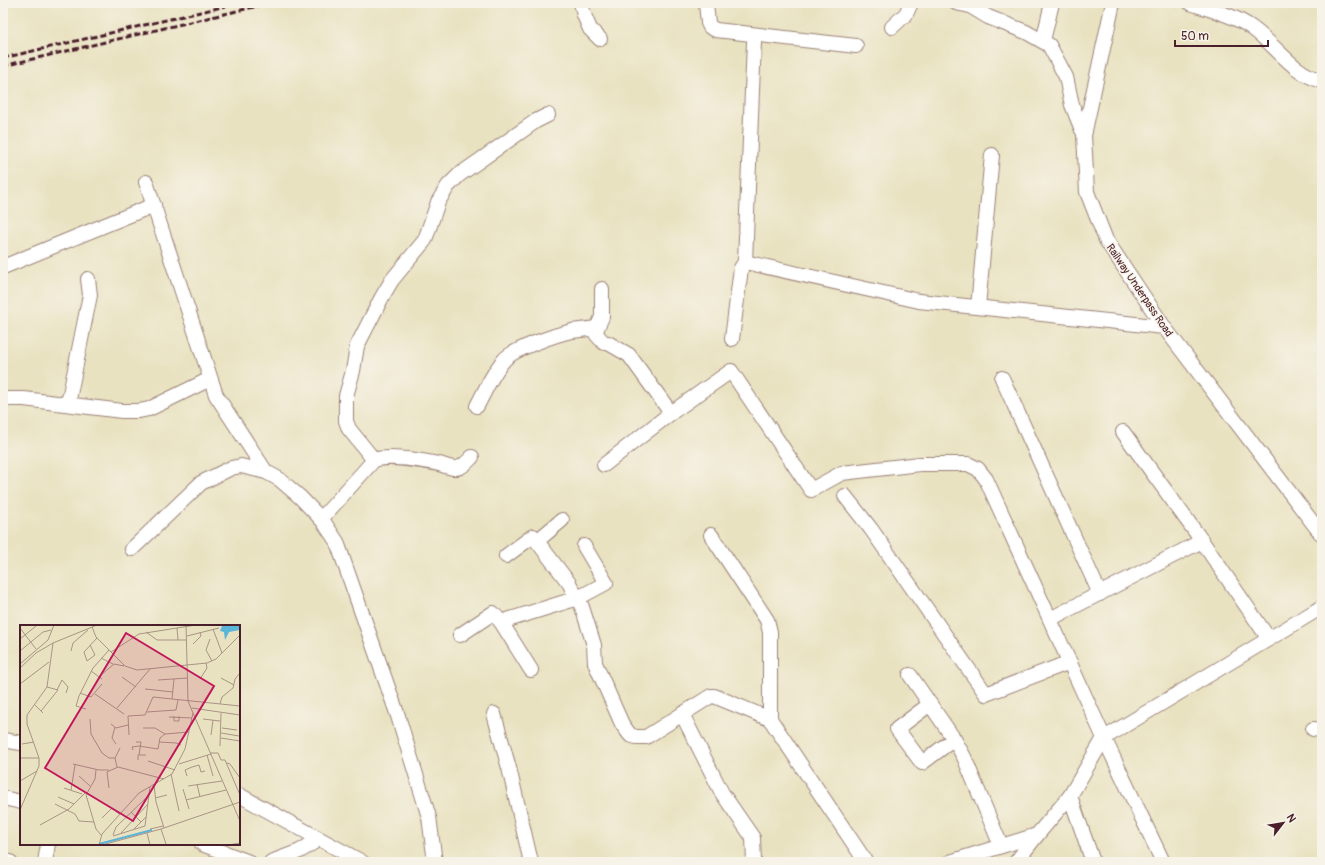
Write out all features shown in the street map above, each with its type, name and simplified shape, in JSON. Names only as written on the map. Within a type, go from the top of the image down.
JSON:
[{"type":"street","points":[[581,3],[590,29],[600,39]]},
{"type":"street","points":[[706,3],[708,23],[710,27],[716,30],[856,46]]},
{"type":"street","points":[[892,27],[906,14],[912,3]]},
{"type":"street","points":[[956,3],[970,6],[988,17],[1026,32],[1049,45],[1066,77],[1075,114],[1082,130],[1084,131]]},
{"type":"street","points":[[1043,41],[1052,3]]},
{"type":"street","name":"Railway Underpass Road","points":[[1113,3],[1084,131],[1087,192],[1106,240],[1164,327],[1322,535]]},
{"type":"street","points":[[1190,3],[1230,16],[1251,27],[1268,41],[1297,70],[1313,79],[1322,81]]},
{"type":"street","points":[[732,339],[741,268],[745,262],[754,42]]},
{"type":"street","points":[[374,460],[349,429],[346,421],[346,396],[356,346],[392,280],[424,240],[438,202],[448,186],[459,175],[536,121],[548,115]]},
{"type":"street","points":[[978,307],[992,155]]},
{"type":"street","points":[[146,182],[216,395],[266,472]]},
{"type":"street","points":[[3,267],[154,205]]},
{"type":"street","points":[[745,262],[919,301],[1164,327]]},
{"type":"street","points":[[68,404],[90,295],[88,279]]},
{"type":"street","points":[[602,289],[602,317],[596,334],[604,343],[629,355],[671,413]]},
{"type":"street","points":[[477,406],[505,358],[520,350],[557,335],[597,328]]},
{"type":"street","points":[[604,465],[671,413],[731,371],[811,490],[842,473],[920,464],[968,464],[978,469],[986,478],[1104,738],[1163,862]]},
{"type":"street","points":[[5,399],[24,399],[122,411],[139,411],[149,409],[210,378]]},
{"type":"street","points":[[1002,378],[1100,594]]},
{"type":"street","points":[[1123,432],[1269,639]]},
{"type":"street","points":[[321,519],[374,460],[379,458],[393,458],[439,464],[454,468],[460,467],[472,456]]},
{"type":"street","points":[[132,549],[201,483],[231,468],[241,466],[266,472],[279,479],[300,497],[321,519],[337,542],[398,716],[429,817],[435,862]]},
{"type":"street","points":[[845,496],[871,529],[986,694],[1070,662]]},
{"type":"street","points":[[537,541],[562,520]]},
{"type":"street","points":[[711,534],[767,620],[770,632],[770,719]]},
{"type":"street","points":[[506,556],[533,536],[569,583],[578,598],[592,635],[595,663],[622,724],[630,735],[636,737],[646,737],[711,696],[770,719],[866,862]]},
{"type":"street","points":[[1050,619],[1202,542]]},
{"type":"street","points":[[502,622],[578,598],[606,583],[584,546]]},
{"type":"street","points":[[1016,862],[1070,796],[1104,738],[1322,607]]},
{"type":"street","points":[[460,636],[493,613],[502,622],[531,670]]},
{"type":"street","points":[[910,675],[954,739],[964,757],[1001,846]]},
{"type":"street","points":[[930,704],[897,729],[922,763],[954,739]]},
{"type":"street","points":[[494,714],[509,768],[531,862]]},
{"type":"street","points":[[682,714],[722,793],[753,838],[754,862]]},
{"type":"street","points":[[3,740],[20,743]]},
{"type":"street","points":[[240,796],[357,861]]},
{"type":"street","points":[[1070,796],[1093,862]]},
{"type":"street","points":[[3,798],[20,802]]},
{"type":"street","points":[[950,862],[1037,835]]},
{"type":"street","points":[[271,862],[300,851],[319,839]]},
{"type":"street","points":[[45,862],[48,845]]},
{"type":"street","points":[[205,845],[249,862]]},
{"type":"street","points":[[3,861],[10,862]]},
{"type":"railway","points":[[3,58],[239,3]]},
{"type":"railway","points":[[3,66],[271,3]]}]
